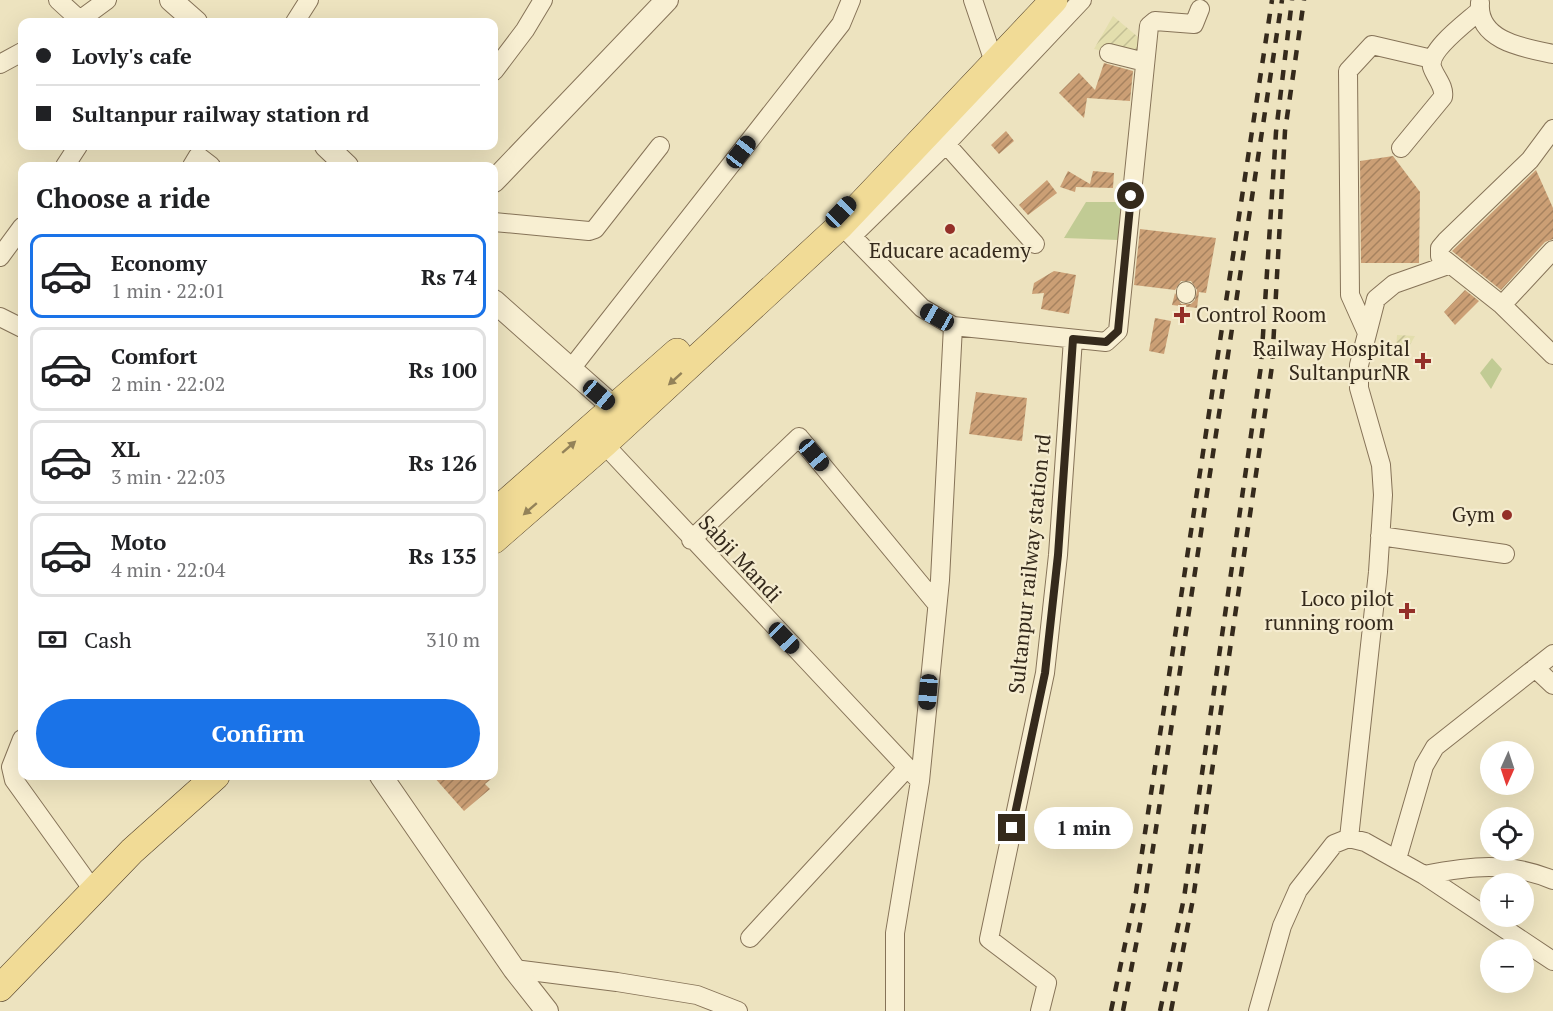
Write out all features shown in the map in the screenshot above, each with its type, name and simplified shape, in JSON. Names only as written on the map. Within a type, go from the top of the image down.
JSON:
[{"type":"main road","points":[[498,510],[736,323],[778,281],[847,226],[1054,0]]},
{"type":"main road","points":[[498,537],[604,444],[622,414]]},
{"type":"main road","points":[[0,988],[88,883],[186,780]]},
{"type":"main road","points":[[0,965],[88,883],[211,780]]},
{"type":"street","points":[[58,0],[76,18]]},
{"type":"street","points":[[85,18],[107,0]]},
{"type":"street","points":[[298,18],[309,0]]},
{"type":"street","points":[[498,66],[525,30],[543,0]]},
{"type":"street","points":[[498,176],[667,0]]},
{"type":"street","points":[[570,370],[841,24],[851,0]]},
{"type":"street","points":[[973,0],[992,56]]},
{"type":"street","points":[[1044,0],[841,212],[839,217],[922,308],[953,326],[1106,342],[1118,331],[1145,62],[1152,22],[1194,24],[1200,9]]},
{"type":"street","points":[[847,226],[946,144],[1082,0]]},
{"type":"street","points":[[176,2],[192,18]]},
{"type":"street","points":[[1401,148],[1443,97],[1444,93],[1432,66],[1432,59],[1439,47],[1480,6],[1487,30],[1500,39],[1553,54]]},
{"type":"street","points":[[1367,333],[1350,295],[1348,71],[1372,45],[1432,59]]},
{"type":"street","points":[[1109,53],[1145,62]]},
{"type":"street","points":[[0,64],[18,54]]},
{"type":"street","points":[[1553,129],[1525,165],[1440,248],[1440,256],[1448,265],[1502,305],[1553,355]]},
{"type":"street","points":[[946,144],[1035,244]]},
{"type":"street","points":[[498,222],[589,231],[596,229],[660,146]]},
{"type":"street","points":[[330,150],[343,162]]},
{"type":"street","points":[[0,257],[18,232]]},
{"type":"street","points":[[1502,305],[1553,250]]},
{"type":"street","points":[[1349,838],[1380,536],[1381,465],[1359,388],[1359,365],[1376,299],[1385,288],[1448,265]]},
{"type":"street","points":[[498,305],[622,414]]},
{"type":"street","points":[[0,317],[18,326]]},
{"type":"street","points":[[895,1011],[895,933],[920,781],[940,580],[953,326]]},
{"type":"street","name":"Sultanpur railway station rd","points":[[1040,1011],[1047,983],[989,939],[1045,673],[1058,555],[1073,339]]},
{"type":"street","points":[[691,540],[799,437],[936,603]]},
{"type":"street","name":"Sabji Mandi","points":[[604,444],[691,540],[920,781]]},
{"type":"street","points":[[1380,536],[1505,554]]},
{"type":"street","points":[[1397,859],[1424,766],[1435,747],[1553,654]]},
{"type":"street","points":[[1535,668],[1553,685]]},
{"type":"street","points":[[18,743],[7,753],[14,780],[88,883]]},
{"type":"street","points":[[750,938],[907,768]]},
{"type":"street","points":[[384,780],[514,969],[547,1011]]},
{"type":"street","points":[[1258,1011],[1282,926],[1298,890],[1334,844],[1349,838],[1365,842],[1424,875],[1553,961]]},
{"type":"street","points":[[1424,875],[1471,866],[1527,869],[1553,880]]},
{"type":"street","points":[[514,969],[617,981],[697,995],[738,1011]]},
{"type":"shaded area","points":[[1113,16],[1138,37],[1137,59],[1094,49]]},
{"type":"shaded area","points":[[1397,335],[1415,336],[1407,350],[1396,349]]},
{"type":"green space","points":[[1086,202],[1122,202],[1119,240],[1064,238]]},
{"type":"green space","points":[[1492,358],[1502,369],[1491,389],[1480,373]]},
{"type":"building","points":[[1104,63],[1133,71],[1130,101],[1087,98],[1084,118],[1059,93],[1079,73],[1095,90]]},
{"type":"building","points":[[1006,131],[1014,141],[999,154],[991,145]]},
{"type":"building","points":[[1393,156],[1420,192],[1419,263],[1361,263],[1360,161]]},
{"type":"building","points":[[1536,170],[1553,208],[1553,239],[1545,242],[1501,290],[1452,251]]},
{"type":"building","points":[[1068,171],[1090,184],[1093,171],[1114,173],[1113,188],[1076,187],[1075,192],[1060,187]]},
{"type":"building","points":[[1047,180],[1057,193],[1028,215],[1019,205]]},
{"type":"building","points":[[1140,229],[1216,238],[1206,293],[1199,292],[1197,308],[1172,305],[1175,293],[1181,304],[1191,304],[1195,300],[1197,290],[1191,281],[1181,281],[1175,290],[1134,285]]},
{"type":"building","points":[[1054,271],[1076,275],[1069,314],[1041,309],[1044,293],[1032,294],[1034,283]]},
{"type":"building","points":[[1465,290],[1479,301],[1455,325],[1444,312]]},
{"type":"building","points":[[1155,318],[1171,321],[1164,354],[1149,351]]},
{"type":"building","points":[[976,392],[1027,398],[1022,441],[969,434]]},
{"type":"building","points":[[437,780],[490,780],[485,784],[490,789],[464,811]]},
{"type":"railway","points":[[1111,1011],[1136,892],[1272,0]]},
{"type":"railway","points":[[1123,1011],[1146,894],[1282,0]]},
{"type":"railway","points":[[1160,1011],[1184,898],[1261,366],[1276,132],[1292,0]]},
{"type":"railway","points":[[1171,1011],[1193,899],[1272,366],[1285,131],[1304,0]]},
{"type":"place","name":"Educare academy","points":[[950,229]]},
{"type":"place","name":"Control Room","points":[[1182,315]]},
{"type":"place","name":"Railway Hospital SultanpurNR","points":[[1423,361]]},
{"type":"place","name":"Gym","points":[[1507,515]]},
{"type":"place","name":"Loco pilot running room","points":[[1407,611]]},
{"type":"route","points":[[1012,828],[1045,673],[1058,555],[1073,339],[1106,342],[1118,331],[1131,196]]}]
